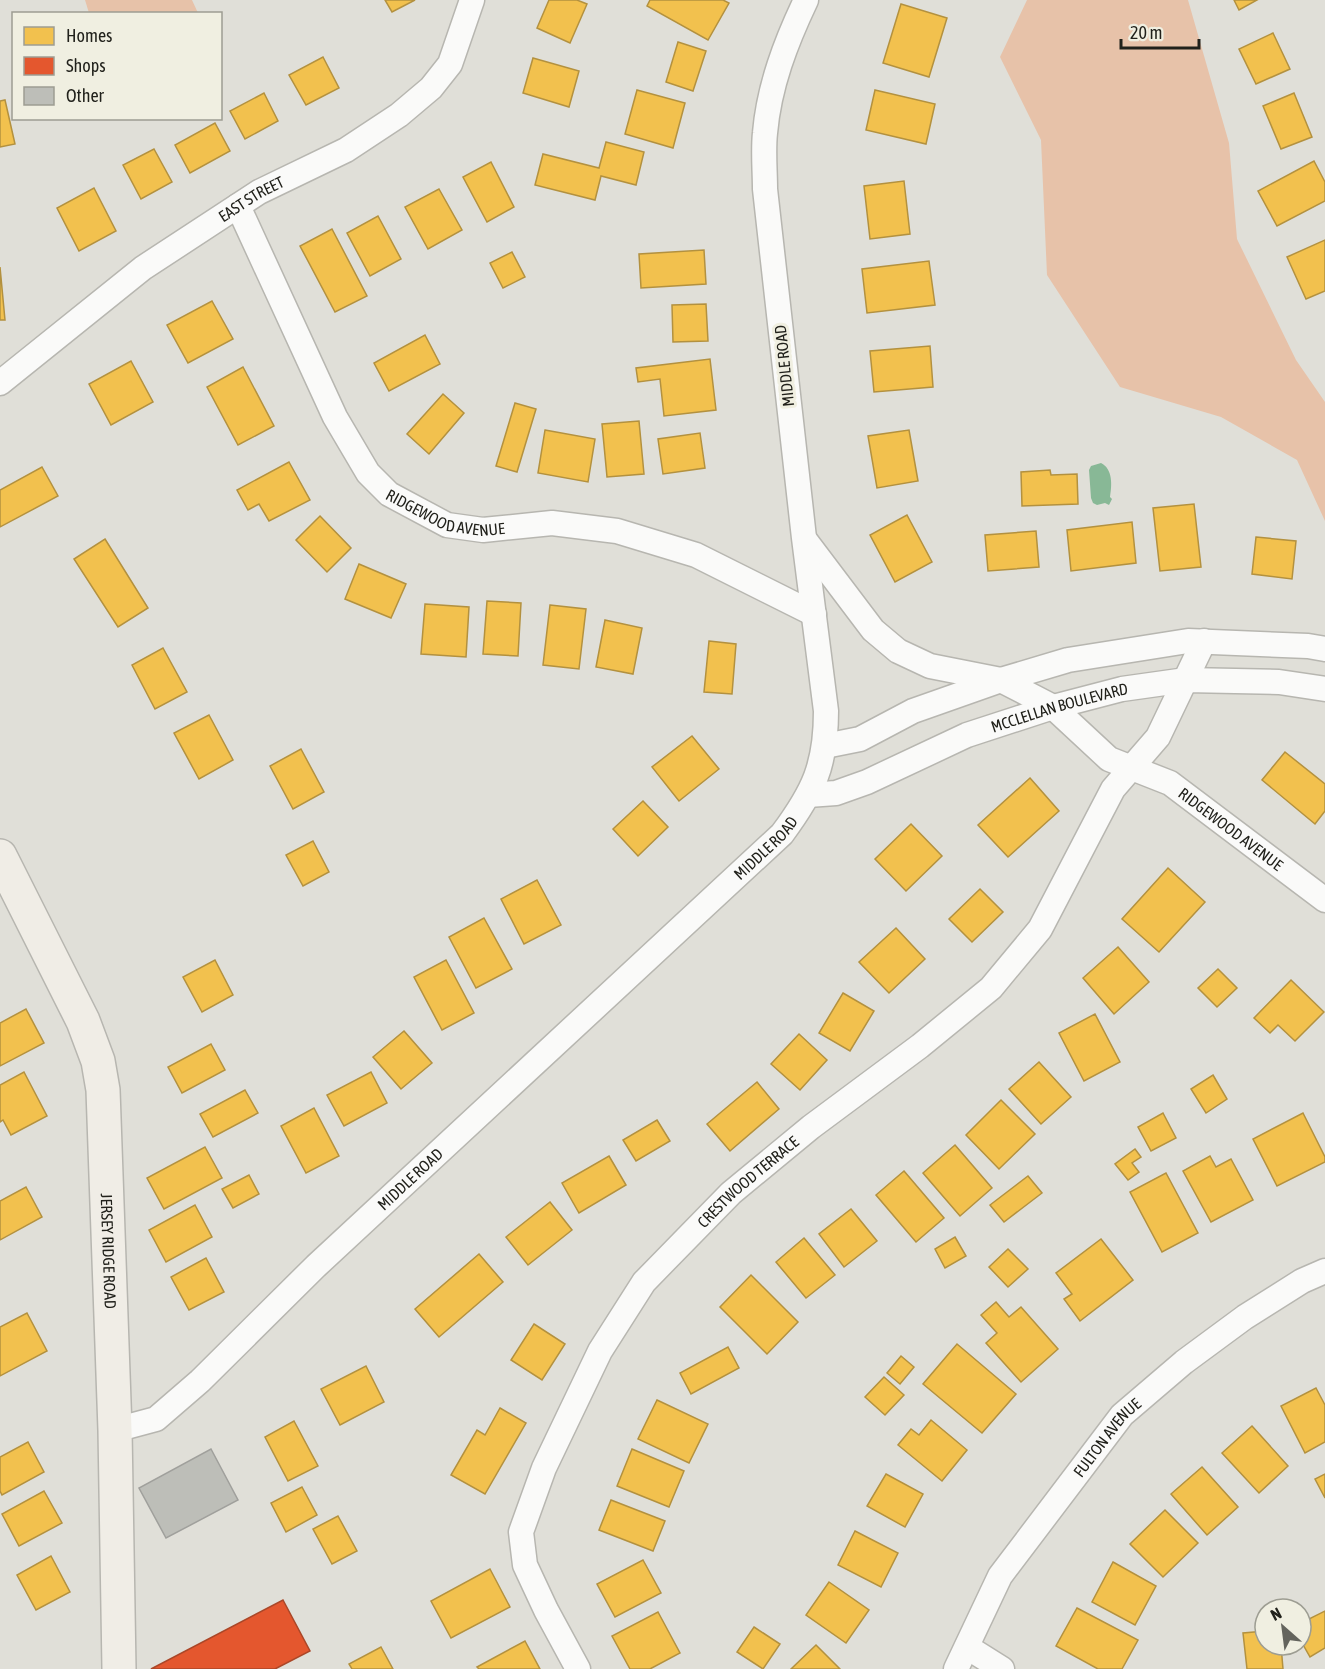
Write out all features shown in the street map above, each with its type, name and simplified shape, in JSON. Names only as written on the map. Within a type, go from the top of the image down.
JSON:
[{"type":"street","name":"EAST STREET","points":[[0,383],[143,268],[259,192],[346,150],[399,115],[431,88],[450,64],[472,0]]},
{"type":"street","name":"MIDDLE ROAD","points":[[115,1430],[156,1419],[200,1381],[316,1266],[782,834],[819,774],[825,746],[826,711],[765,189],[765,134],[771,94],[790,33],[806,0]]},
{"type":"street","name":"RIDGEWOOD AVENUE","points":[[238,206],[335,417],[368,473],[389,494],[447,525],[483,530],[552,523],[617,531],[696,555],[814,614]]},
{"type":"street","points":[[804,538],[873,630],[898,651],[930,666],[1002,680]]},
{"type":"street","points":[[825,746],[860,739],[913,711],[1068,660],[1188,641],[1308,646],[1325,649]]},
{"type":"street","points":[[1132,768],[1158,737],[1204,641]]},
{"type":"street","name":"RIDGEWOOD AVENUE","points":[[1002,680],[1053,707],[1109,759],[1170,783],[1325,900]]},
{"type":"street","name":"MCCLELLAN BOULEVARD","points":[[808,795],[836,793],[867,782],[968,735],[1053,707],[1122,689],[1186,680],[1279,682],[1325,689]]},
{"type":"street","name":"CRESTWOOD TERRACE","points":[[578,1669],[525,1565],[521,1532],[544,1468],[600,1351],[644,1282],[731,1192],[811,1127],[920,1046],[991,988],[1040,929],[1113,789],[1132,768]]},
{"type":"street","name":"JERSEY RIDGE ROAD","points":[[0,856],[83,1021],[98,1061],[104,1090],[115,1430],[119,1669]]},
{"type":"street","name":"FULTON AVENUE","points":[[956,1669],[1000,1576],[1122,1415],[1184,1362],[1245,1317],[1302,1281],[1325,1270]]},
{"type":"street","points":[[967,1647],[1002,1669]]},
{"type":"shaded area","points":[[85,0],[192,0],[198,12],[89,12]]},
{"type":"shaded area","points":[[1027,0],[1188,0],[1229,143],[1237,239],[1296,360],[1325,402],[1325,521],[1297,460],[1221,417],[1120,387],[1047,275],[1041,140],[1000,57]]},
{"type":"shaded area","points":[[1101,463],[1108,469],[1111,478],[1110,497],[1112,499],[1109,505],[1105,503],[1097,505],[1091,498],[1089,470],[1091,466]]},
{"type":"building: Homes","points":[[385,0],[415,0],[392,12]]},
{"type":"building: Homes","points":[[549,0],[577,0],[587,4],[570,43],[537,28]]},
{"type":"building: Homes","points":[[650,0],[723,0],[729,3],[708,40],[647,6]]},
{"type":"building: Homes","points":[[1234,0],[1257,0],[1239,10]]},
{"type":"building: Homes","points":[[901,4],[947,18],[929,77],[883,63]]},
{"type":"building: Homes","points":[[1273,33],[1290,69],[1256,84],[1239,49]]},
{"type":"building: Homes","points":[[678,42],[706,51],[693,91],[666,82]]},
{"type":"building: Homes","points":[[323,57],[339,88],[306,105],[289,75]]},
{"type":"building: Homes","points":[[533,58],[579,71],[569,107],[523,93]]},
{"type":"building: Homes","points":[[637,90],[685,103],[673,148],[625,134]]},
{"type":"building: Homes","points":[[875,90],[935,104],[926,144],[866,130]]},
{"type":"building: Homes","points":[[264,93],[278,121],[245,139],[230,111]]},
{"type":"building: Homes","points":[[1294,93],[1312,137],[1281,149],[1263,106]]},
{"type":"building: Homes","points":[[5,100],[15,144],[0,147],[0,101]]},
{"type":"building: Homes","points":[[215,123],[230,151],[190,173],[175,145]]},
{"type":"building: Homes","points":[[606,142],[644,152],[636,185],[601,176],[595,200],[535,185],[543,154],[599,168]]},
{"type":"building: Homes","points":[[154,149],[172,182],[141,199],[123,165]]},
{"type":"building: Homes","points":[[1314,161],[1325,182],[1325,201],[1277,226],[1258,191]]},
{"type":"building: Homes","points":[[491,162],[514,207],[487,222],[463,177]]},
{"type":"building: Homes","points":[[904,181],[910,234],[870,239],[864,186]]},
{"type":"building: Homes","points":[[94,188],[116,231],[79,251],[57,208]]},
{"type":"building: Homes","points":[[439,189],[462,230],[428,249],[405,207]]},
{"type":"building: Homes","points":[[378,216],[401,259],[370,276],[347,233]]},
{"type":"building: Homes","points":[[332,229],[367,296],[335,312],[300,246]]},
{"type":"building: Homes","points":[[1325,240],[1325,291],[1306,299],[1287,257]]},
{"type":"building: Homes","points":[[704,250],[706,284],[641,288],[639,254]]},
{"type":"building: Homes","points":[[512,252],[525,277],[503,288],[490,263]]},
{"type":"building: Homes","points":[[929,261],[935,305],[867,313],[862,269]]},
{"type":"building: Homes","points":[[0,267],[5,320],[0,320]]},
{"type":"building: Homes","points":[[212,301],[233,339],[188,363],[167,325]]},
{"type":"building: Homes","points":[[706,304],[708,341],[673,342],[672,305]]},
{"type":"building: Homes","points":[[425,335],[440,364],[389,391],[374,363]]},
{"type":"building: Homes","points":[[930,346],[933,387],[874,392],[870,351]]},
{"type":"building: Homes","points":[[710,359],[716,410],[664,416],[660,379],[638,382],[636,368]]},
{"type":"building: Homes","points":[[131,361],[153,402],[111,425],[89,384]]},
{"type":"building: Homes","points":[[243,367],[274,426],[238,445],[207,387]]},
{"type":"building: Homes","points":[[443,394],[464,413],[429,454],[407,434]]},
{"type":"building: Homes","points":[[515,403],[536,409],[517,472],[496,466]]},
{"type":"building: Homes","points":[[639,421],[644,474],[607,477],[602,424]]},
{"type":"building: Homes","points":[[545,430],[595,439],[588,482],[538,473]]},
{"type":"building: Homes","points":[[909,430],[918,481],[877,488],[868,436]]},
{"type":"building: Homes","points":[[700,433],[705,468],[663,474],[658,439]]},
{"type":"building: Homes","points":[[289,462],[310,500],[269,521],[259,504],[248,510],[237,490]]},
{"type":"building: Homes","points":[[42,467],[58,496],[0,527],[0,490]]},
{"type":"building: Homes","points":[[1050,470],[1051,475],[1077,474],[1078,504],[1022,506],[1021,472]]},
{"type":"building: Homes","points":[[1194,504],[1201,567],[1160,571],[1153,508]]},
{"type":"building: Homes","points":[[907,515],[932,562],[895,582],[870,535]]},
{"type":"building: Homes","points":[[320,516],[351,548],[327,572],[296,540]]},
{"type":"building: Homes","points":[[1132,522],[1136,563],[1071,571],[1067,530]]},
{"type":"building: Homes","points":[[1036,531],[1039,567],[988,571],[985,535]]},
{"type":"building: Homes","points":[[1256,537],[1296,541],[1292,579],[1252,574]]},
{"type":"building: Homes","points":[[105,539],[148,608],[118,627],[74,559]]},
{"type":"building: Homes","points":[[359,564],[406,584],[391,618],[345,599]]},
{"type":"building: Homes","points":[[487,601],[521,603],[518,656],[483,654]]},
{"type":"building: Homes","points":[[425,604],[469,607],[466,657],[421,654]]},
{"type":"building: Homes","points":[[550,605],[586,609],[579,669],[543,665]]},
{"type":"building: Homes","points":[[605,620],[642,628],[633,674],[596,667]]},
{"type":"building: Homes","points":[[709,641],[736,644],[732,694],[704,692]]},
{"type":"building: Homes","points":[[163,648],[187,692],[155,709],[132,665]]},
{"type":"building: Homes","points":[[209,715],[233,760],[199,779],[174,733]]},
{"type":"building: Homes","points":[[692,736],[719,769],[679,801],[652,767]]},
{"type":"building: Homes","points":[[301,749],[324,792],[293,809],[270,766]]},
{"type":"building: Homes","points":[[1285,752],[1325,784],[1325,811],[1315,824],[1262,780]]},
{"type":"building: Homes","points":[[1030,778],[1059,811],[1008,857],[978,825]]},
{"type":"building: Homes","points":[[643,801],[668,827],[638,856],[613,829]]},
{"type":"building: Homes","points":[[911,824],[942,856],[906,891],[875,859]]},
{"type":"building: Homes","points":[[313,841],[329,872],[303,886],[286,855]]},
{"type":"building: Homes","points":[[1168,868],[1205,902],[1159,952],[1122,919]]},
{"type":"building: Homes","points":[[537,880],[561,925],[524,944],[501,899]]},
{"type":"building: Homes","points":[[980,889],[1003,912],[972,942],[949,919]]},
{"type":"building: Homes","points":[[484,918],[512,969],[476,988],[449,937]]},
{"type":"building: Homes","points":[[896,928],[925,959],[889,993],[859,962]]},
{"type":"building: Homes","points":[[1118,947],[1149,982],[1114,1014],[1083,978]]},
{"type":"building: Homes","points":[[215,960],[233,995],[202,1012],[183,977]]},
{"type":"building: Homes","points":[[446,960],[474,1013],[442,1030],[414,977]]},
{"type":"building: Homes","points":[[1218,969],[1237,988],[1217,1007],[1198,988]]},
{"type":"building: Homes","points":[[1291,980],[1324,1012],[1295,1041],[1278,1025],[1270,1033],[1254,1018]]},
{"type":"building: Homes","points":[[843,993],[874,1011],[850,1051],[819,1033]]},
{"type":"building: Homes","points":[[26,1009],[44,1043],[0,1066],[0,1023]]},
{"type":"building: Homes","points":[[1095,1014],[1120,1062],[1084,1081],[1059,1033]]},
{"type":"building: Homes","points":[[404,1031],[432,1063],[401,1089],[373,1057]]},
{"type":"building: Homes","points":[[799,1034],[827,1060],[800,1090],[771,1064]]},
{"type":"building: Homes","points":[[211,1044],[225,1070],[182,1093],[168,1067]]},
{"type":"building: Homes","points":[[1039,1062],[1071,1097],[1041,1124],[1009,1089]]},
{"type":"building: Homes","points":[[24,1072],[47,1116],[11,1135],[3,1120],[0,1122],[0,1085]]},
{"type":"building: Homes","points":[[371,1072],[387,1103],[344,1126],[327,1095]]},
{"type":"building: Homes","points":[[1213,1075],[1227,1099],[1206,1113],[1191,1089]]},
{"type":"building: Homes","points":[[757,1082],[779,1109],[730,1151],[707,1124]]},
{"type":"building: Homes","points":[[245,1090],[258,1113],[213,1137],[200,1114]]},
{"type":"building: Homes","points":[[1001,1100],[1035,1134],[999,1169],[966,1135]]},
{"type":"building: Homes","points":[[314,1108],[339,1156],[306,1173],[281,1126]]},
{"type":"building: Homes","points":[[1163,1113],[1176,1138],[1151,1151],[1138,1127]]},
{"type":"building: Homes","points":[[1303,1113],[1325,1157],[1325,1162],[1277,1186],[1253,1139]]},
{"type":"building: Homes","points":[[657,1120],[670,1141],[636,1161],[623,1140]]},
{"type":"building: Homes","points":[[955,1145],[992,1188],[960,1216],[923,1173]]},
{"type":"building: Homes","points":[[205,1147],[222,1178],[164,1209],[147,1178]]},
{"type":"building: Homes","points":[[1135,1149],[1141,1157],[1132,1163],[1139,1172],[1128,1180],[1115,1164]]},
{"type":"building: Homes","points":[[609,1156],[626,1185],[579,1213],[562,1183]]},
{"type":"building: Homes","points":[[1210,1156],[1216,1167],[1231,1159],[1253,1200],[1211,1222],[1183,1171]]},
{"type":"building: Homes","points":[[904,1171],[944,1218],[916,1242],[876,1195]]},
{"type":"building: Homes","points":[[1166,1173],[1198,1233],[1162,1252],[1130,1192]]},
{"type":"building: Homes","points":[[249,1175],[259,1194],[233,1208],[222,1189]]},
{"type":"building: Homes","points":[[1028,1176],[1042,1193],[1004,1222],[990,1205]]},
{"type":"building: Homes","points":[[26,1187],[42,1217],[0,1240],[0,1201]]},
{"type":"building: Homes","points":[[550,1202],[572,1230],[528,1265],[506,1237]]},
{"type":"building: Homes","points":[[195,1205],[212,1237],[166,1262],[149,1230]]},
{"type":"building: Homes","points":[[851,1209],[877,1241],[844,1267],[819,1234]]},
{"type":"building: Homes","points":[[955,1237],[966,1256],[945,1268],[935,1249]]},
{"type":"building: Homes","points":[[804,1238],[835,1275],[806,1298],[776,1262]]},
{"type":"building: Homes","points":[[1101,1239],[1133,1280],[1080,1321],[1064,1299],[1072,1294],[1056,1273]]},
{"type":"building: Homes","points":[[1008,1249],[1028,1269],[1008,1287],[989,1267]]},
{"type":"building: Homes","points":[[479,1254],[503,1282],[439,1337],[415,1309]]},
{"type":"building: Homes","points":[[206,1258],[224,1292],[189,1310],[171,1277]]},
{"type":"building: Homes","points":[[751,1275],[798,1322],[767,1354],[720,1307]]},
{"type":"building: Homes","points":[[996,1302],[1009,1317],[1021,1307],[1058,1349],[1021,1382],[986,1343],[997,1333],[981,1315]]},
{"type":"building: Homes","points":[[27,1313],[47,1351],[0,1376],[0,1327]]},
{"type":"building: Homes","points":[[534,1324],[565,1344],[542,1380],[511,1360]]},
{"type":"building: Homes","points":[[957,1344],[1016,1394],[982,1433],[923,1384]]},
{"type":"building: Homes","points":[[728,1347],[739,1368],[691,1394],[680,1373]]},
{"type":"building: Homes","points":[[901,1356],[914,1367],[900,1384],[887,1373]]},
{"type":"building: Homes","points":[[366,1366],[384,1402],[340,1425],[321,1389]]},
{"type":"building: Homes","points":[[884,1377],[904,1395],[885,1415],[865,1397]]},
{"type":"building: Homes","points":[[1316,1388],[1325,1405],[1325,1442],[1305,1453],[1281,1406]]},
{"type":"building: Homes","points":[[657,1400],[708,1424],[689,1463],[638,1439]]},
{"type":"building: Homes","points":[[500,1408],[526,1423],[485,1494],[451,1475],[477,1430],[485,1435]]},
{"type":"building: Homes","points":[[931,1420],[967,1450],[942,1481],[898,1445],[911,1429],[919,1435]]},
{"type":"building: Homes","points":[[294,1421],[318,1466],[288,1481],[265,1437]]},
{"type":"building: Homes","points":[[1252,1426],[1288,1466],[1259,1493],[1222,1453]]},
{"type":"building: Homes","points":[[28,1442],[44,1472],[2,1495],[0,1457]]},
{"type":"building: Homes","points":[[632,1449],[684,1471],[669,1507],[617,1486]]},
{"type":"building: Homes","points":[[1202,1467],[1238,1507],[1207,1535],[1171,1494]]},
{"type":"building: Homes","points":[[886,1474],[923,1494],[905,1527],[867,1506]]},
{"type":"building: Homes","points":[[1325,1474],[1325,1498],[1315,1479]]},
{"type":"building: Homes","points":[[302,1487],[317,1515],[286,1532],[271,1503]]},
{"type":"building: Homes","points":[[44,1491],[62,1523],[19,1546],[2,1514]]},
{"type":"building: Homes","points":[[611,1500],[665,1521],[653,1551],[599,1530]]},
{"type":"building: Homes","points":[[1165,1510],[1198,1543],[1163,1577],[1130,1544]]},
{"type":"building: Homes","points":[[338,1516],[357,1551],[332,1564],[313,1529]]},
{"type":"building: Homes","points":[[855,1531],[898,1553],[881,1587],[838,1565]]},
{"type":"building: Homes","points":[[51,1556],[70,1592],[36,1610],[17,1575]]},
{"type":"building: Homes","points":[[643,1560],[661,1593],[615,1617],[597,1584]]},
{"type":"building: Homes","points":[[1113,1562],[1156,1586],[1135,1625],[1092,1602]]},
{"type":"building: Homes","points":[[490,1569],[510,1607],[451,1638],[431,1601]]},
{"type":"building: Homes","points":[[829,1582],[869,1610],[846,1643],[806,1615]]},
{"type":"building: Homes","points":[[1077,1608],[1138,1640],[1122,1669],[1098,1669],[1056,1646]]},
{"type":"building: Homes","points":[[1325,1611],[1325,1648],[1313,1655],[1313,1617]]},
{"type":"building: Homes","points":[[658,1612],[680,1653],[650,1669],[630,1669],[612,1636]]},
{"type":"building: Homes","points":[[754,1627],[780,1644],[763,1669],[737,1652]]},
{"type":"building: Homes","points":[[1253,1632],[1253,1657],[1282,1657],[1283,1669],[1247,1669],[1243,1633]]},
{"type":"building: Homes","points":[[525,1641],[540,1669],[479,1669],[477,1667]]},
{"type":"building: Homes","points":[[816,1645],[840,1669],[791,1669]]},
{"type":"building: Homes","points":[[381,1647],[393,1669],[352,1669],[349,1664]]},
{"type":"building: Shops","points":[[283,1600],[310,1651],[275,1669],[151,1669]]},
{"type":"building: Other","points":[[211,1449],[238,1500],[166,1538],[139,1488]]}]
